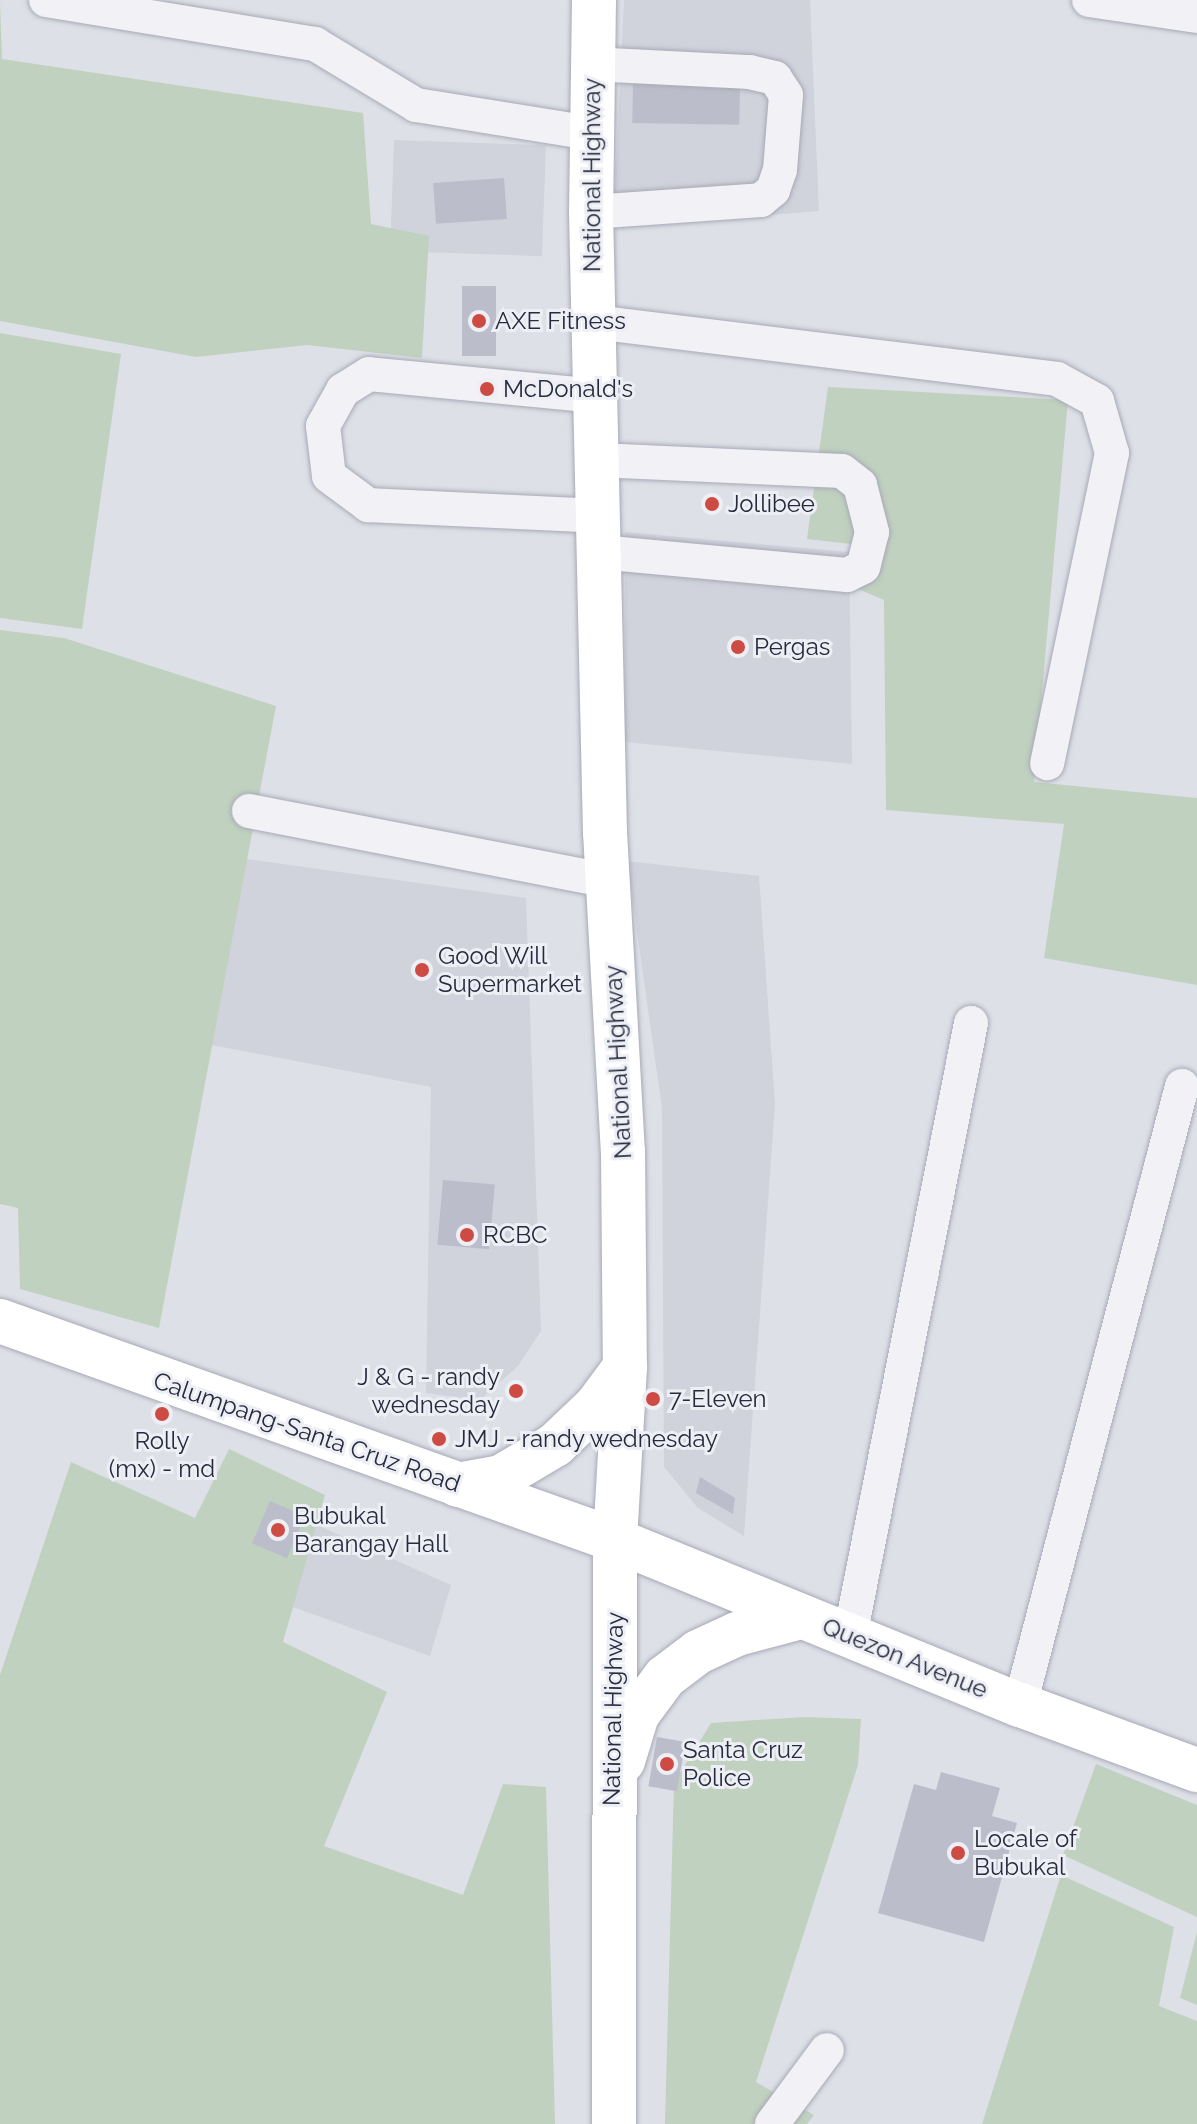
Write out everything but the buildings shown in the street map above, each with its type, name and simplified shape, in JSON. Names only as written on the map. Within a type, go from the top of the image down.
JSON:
[{"type":"main road","name":"National Highway","points":[[594,0],[591,212],[599,534],[609,881],[623,1151],[625,1367],[615,1540],[612,1798],[614,2124]]},
{"type":"main road","name":"Calumpang-Santa Cruz Road","points":[[0,1321],[615,1540]]},
{"type":"main road","points":[[458,1485],[501,1477],[555,1445],[596,1406],[625,1367]]},
{"type":"main road","name":"Quezon Avenue","points":[[615,1540],[1020,1705],[1197,1770]]},
{"type":"main road","points":[[612,1798],[637,1715],[665,1677],[698,1652],[737,1634],[801,1617]]},
{"type":"street","points":[[46,0],[315,44],[416,105],[591,133]]},
{"type":"street","points":[[1089,0],[1197,16]]},
{"type":"street","points":[[591,212],[761,200],[773,190],[780,170],[786,95],[775,78],[749,72],[592,64]]},
{"type":"street","points":[[594,322],[1057,379],[1097,401],[1112,453],[1047,763]]},
{"type":"street","points":[[597,396],[369,374],[343,390],[323,426],[329,476],[368,505],[599,534],[847,575],[863,567],[872,532],[860,485],[842,471],[598,460]]},
{"type":"street","points":[[249,811],[609,881]]},
{"type":"street","points":[[850,1636],[971,1023]]},
{"type":"street","points":[[1020,1705],[1182,1086]]},
{"type":"street","points":[[772,2124],[827,2050]]},
{"type":"shaded area","points":[[624,0],[810,0],[819,211],[613,228]]},
{"type":"shaded area","points":[[394,140],[546,145],[542,256],[390,251]]},
{"type":"shaded area","name":"Pergas","points":[[625,532],[849,552],[852,764],[625,742]]},
{"type":"shaded area","points":[[196,852],[526,898],[541,1331],[518,1366],[480,1400],[426,1393],[431,1087],[175,1038]]},
{"type":"shaded area","points":[[627,861],[759,876],[775,1104],[744,1536],[698,1508],[664,1467],[662,1108]]},
{"type":"shaded area","points":[[268,1503],[451,1585],[430,1656],[242,1589]]},
{"type":"green space","points":[[0,0],[2,59],[363,113],[371,224],[429,236],[422,358],[307,345],[196,357],[0,321]]},
{"type":"green space","points":[[0,333],[121,354],[82,629],[0,618]]},
{"type":"green space","points":[[828,387],[1068,400],[1034,782],[1197,798],[1197,985],[1044,958],[1064,824],[886,810],[884,600],[858,589],[851,544],[807,539]]},
{"type":"green space","points":[[0,630],[64,638],[276,706],[159,1328],[20,1289],[18,1208],[0,1204]]},
{"type":"green space","points":[[229,1449],[325,1495],[283,1642],[387,1692],[324,1846],[463,1895],[503,1784],[546,1787],[555,2124],[0,2124],[0,1675],[71,1462],[195,1518]]},
{"type":"green space","points":[[805,1717],[861,1719],[858,1765],[756,2082],[814,2115],[807,2124],[665,2124],[674,1783],[711,1723]]},
{"type":"green space","points":[[1096,1764],[1197,1805],[1197,1917],[1063,1855]]},
{"type":"green space","points":[[1061,1875],[1174,1927],[1159,2006],[1197,2021],[1197,2124],[982,2124]]},
{"type":"green space","points":[[1197,1932],[1197,2005],[1180,1998]]},
{"type":"place","name":"AXE Fitness","points":[[479,321]]},
{"type":"place","name":"McDonald's","points":[[487,389]]},
{"type":"place","name":"Jollibee","points":[[712,504]]},
{"type":"place","name":"Pergas","points":[[738,647]]},
{"type":"place","name":"Good Will Supermarket","points":[[422,970]]},
{"type":"place","name":"RCBC","points":[[467,1235]]},
{"type":"place","name":"J & G - randy wednesday","points":[[516,1391]]},
{"type":"place","name":"7-Eleven","points":[[653,1399]]},
{"type":"place","name":"Rolly (mx) - md","points":[[162,1414]]},
{"type":"place","name":"JMJ - randy wednesday","points":[[439,1439]]},
{"type":"place","name":"Bubukal Barangay Hall","points":[[278,1530]]},
{"type":"place","name":"Santa Cruz Police","points":[[667,1764]]},
{"type":"place","name":"Locale of Bubukal","points":[[958,1853]]}]
